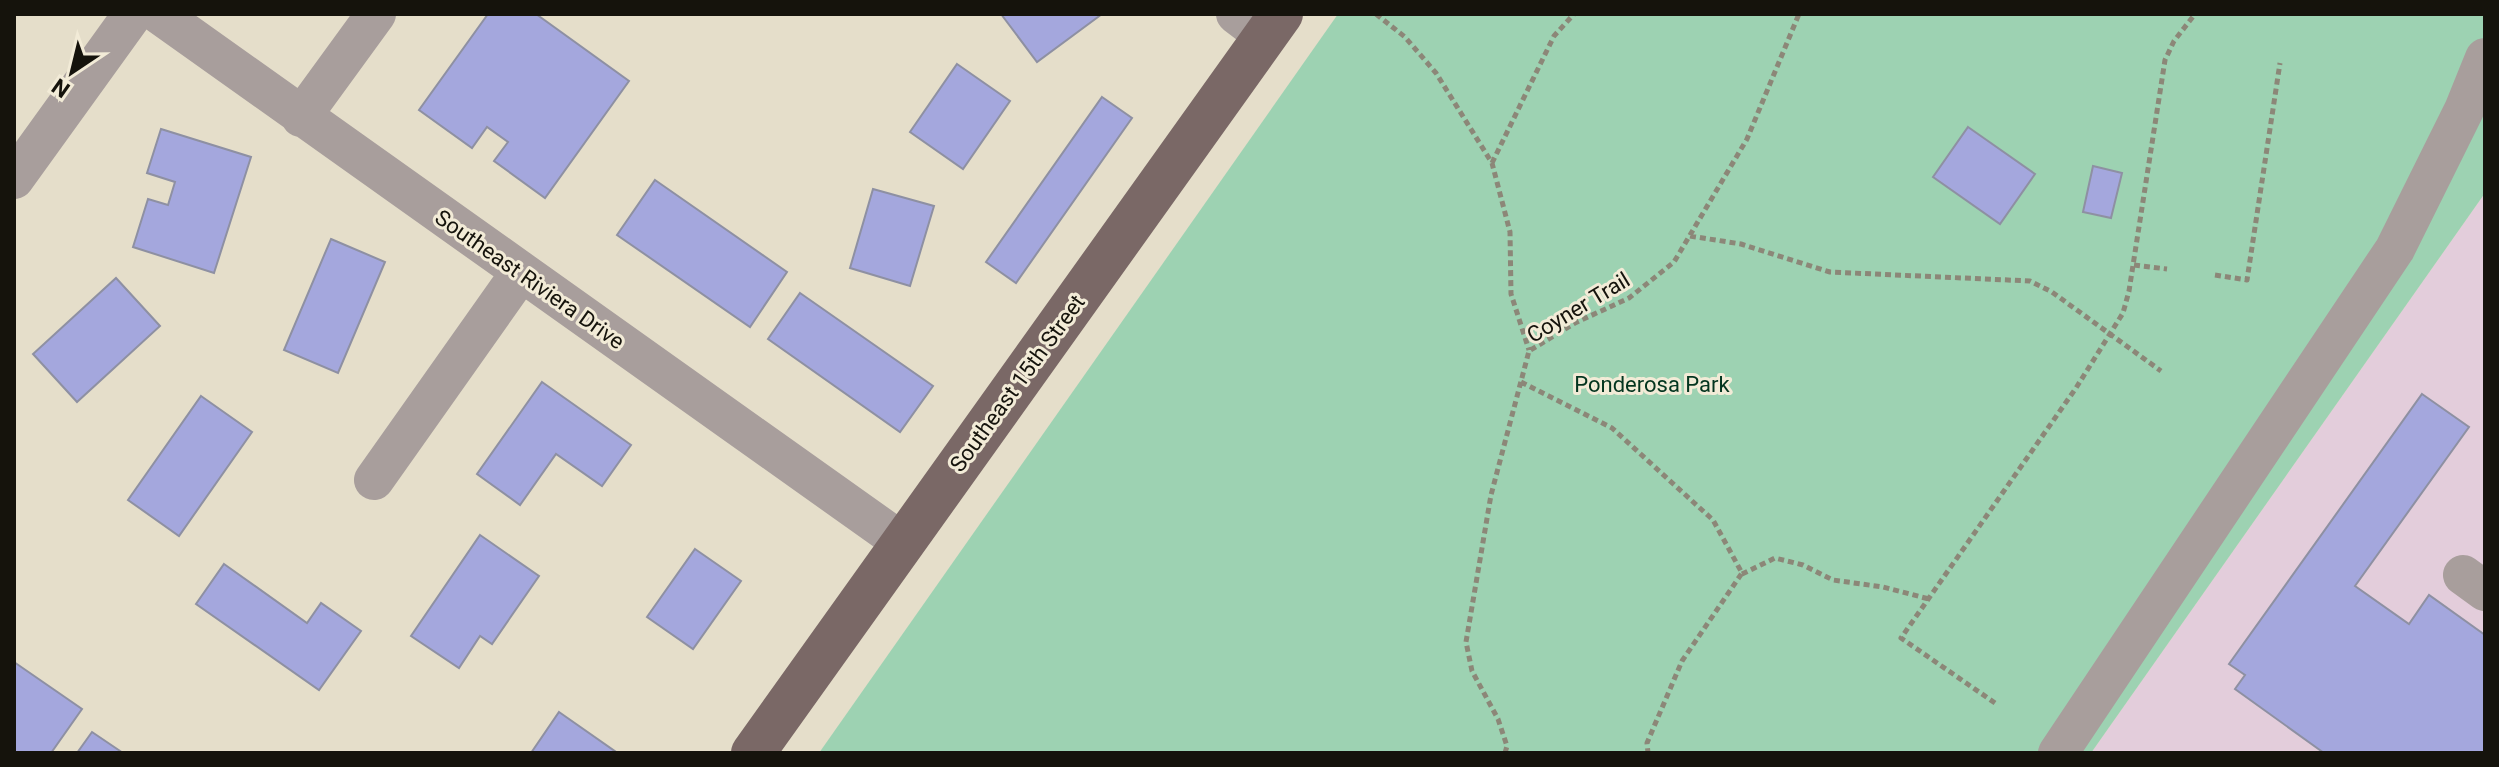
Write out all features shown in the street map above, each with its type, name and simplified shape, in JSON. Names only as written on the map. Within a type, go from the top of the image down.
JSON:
[{"type":"main road","name":"Southeast 15th Street","points":[[753,753],[903,543],[1261,21]]},
{"type":"street","points":[[14,179],[133,14]]},
{"type":"street","name":"Southeast Riviera Drive","points":[[159,14],[903,543]]},
{"type":"street","points":[[301,117],[376,14]]},
{"type":"street","points":[[2058,753],[2395,249],[2464,110],[2485,58]]},
{"type":"street","points":[[374,480],[521,272]]},
{"type":"path","points":[[1376,14],[1405,37],[1436,73],[1492,163],[1510,232],[1511,294],[1529,351]]},
{"type":"path","points":[[1492,163],[1554,36],[1574,14]]},
{"type":"path","name":"Coyner Trail","points":[[1505,753],[1507,746],[1498,719],[1472,671],[1466,642],[1491,495],[1529,351],[1575,323],[1629,298],[1674,262],[1747,139],[1799,14]]},
{"type":"path","points":[[1995,703],[1901,638],[2076,388],[2123,313],[2134,265],[2165,60],[2174,41],[2195,14]]},
{"type":"path","points":[[2215,275],[2247,280],[2280,63]]},
{"type":"path","points":[[1690,236],[1741,244],[1830,272],[2030,281],[2052,292],[2161,371]]},
{"type":"path","points":[[2134,265],[2167,269]]},
{"type":"path","points":[[1521,382],[1612,428],[1713,520],[1741,574]]},
{"type":"path","points":[[1648,753],[1647,743],[1682,661],[1741,574],[1775,558],[1803,565],[1833,580],[1883,587],[1929,599]]},
{"type":"shaded area","points":[[2485,193],[2485,753],[2091,753]]},
{"type":"green space","name":"Ponderosa Park","points":[[1338,14],[2485,14],[2485,193],[2091,753],[819,753]]},
{"type":"building","points":[[488,14],[536,14],[629,81],[545,198],[494,161],[508,142],[487,127],[472,148],[419,110]]},
{"type":"building","points":[[1001,14],[1102,14],[1037,62]]},
{"type":"building","points":[[957,64],[1010,101],[963,169],[910,132]]},
{"type":"building","points":[[1102,97],[1132,118],[1016,283],[986,262]]},
{"type":"building","points":[[1968,127],[2035,174],[2000,224],[1933,177]]},
{"type":"building","points":[[161,129],[251,157],[214,273],[133,247],[148,199],[168,205],[175,182],[147,173]]},
{"type":"building","points":[[2093,166],[2122,173],[2111,218],[2083,212]]},
{"type":"building","points":[[655,180],[787,272],[750,327],[617,235]]},
{"type":"building","points":[[873,189],[934,206],[910,286],[850,268]]},
{"type":"building","points":[[331,239],[385,262],[338,373],[284,350]]},
{"type":"building","points":[[116,278],[160,326],[77,402],[33,354]]},
{"type":"building","points":[[800,293],[933,386],[900,432],[768,339]]},
{"type":"building","points":[[542,382],[631,445],[602,486],[556,454],[520,505],[477,474]]},
{"type":"building","points":[[2422,394],[2469,427],[2355,586],[2409,624],[2429,595],[2485,635],[2485,753],[2324,753],[2235,689],[2245,675],[2229,664]]},
{"type":"building","points":[[201,396],[252,432],[179,536],[128,500]]},
{"type":"building","points":[[480,535],[539,576],[492,644],[480,636],[459,668],[411,636]]},
{"type":"building","points":[[695,549],[741,581],[693,649],[647,617]]},
{"type":"building","points":[[224,564],[307,623],[321,603],[361,631],[319,690],[196,604]]},
{"type":"building","points":[[14,662],[82,709],[51,753],[14,753]]},
{"type":"building","points":[[559,712],[616,752],[531,753]]},
{"type":"building","points":[[92,732],[123,753],[77,753]]}]
